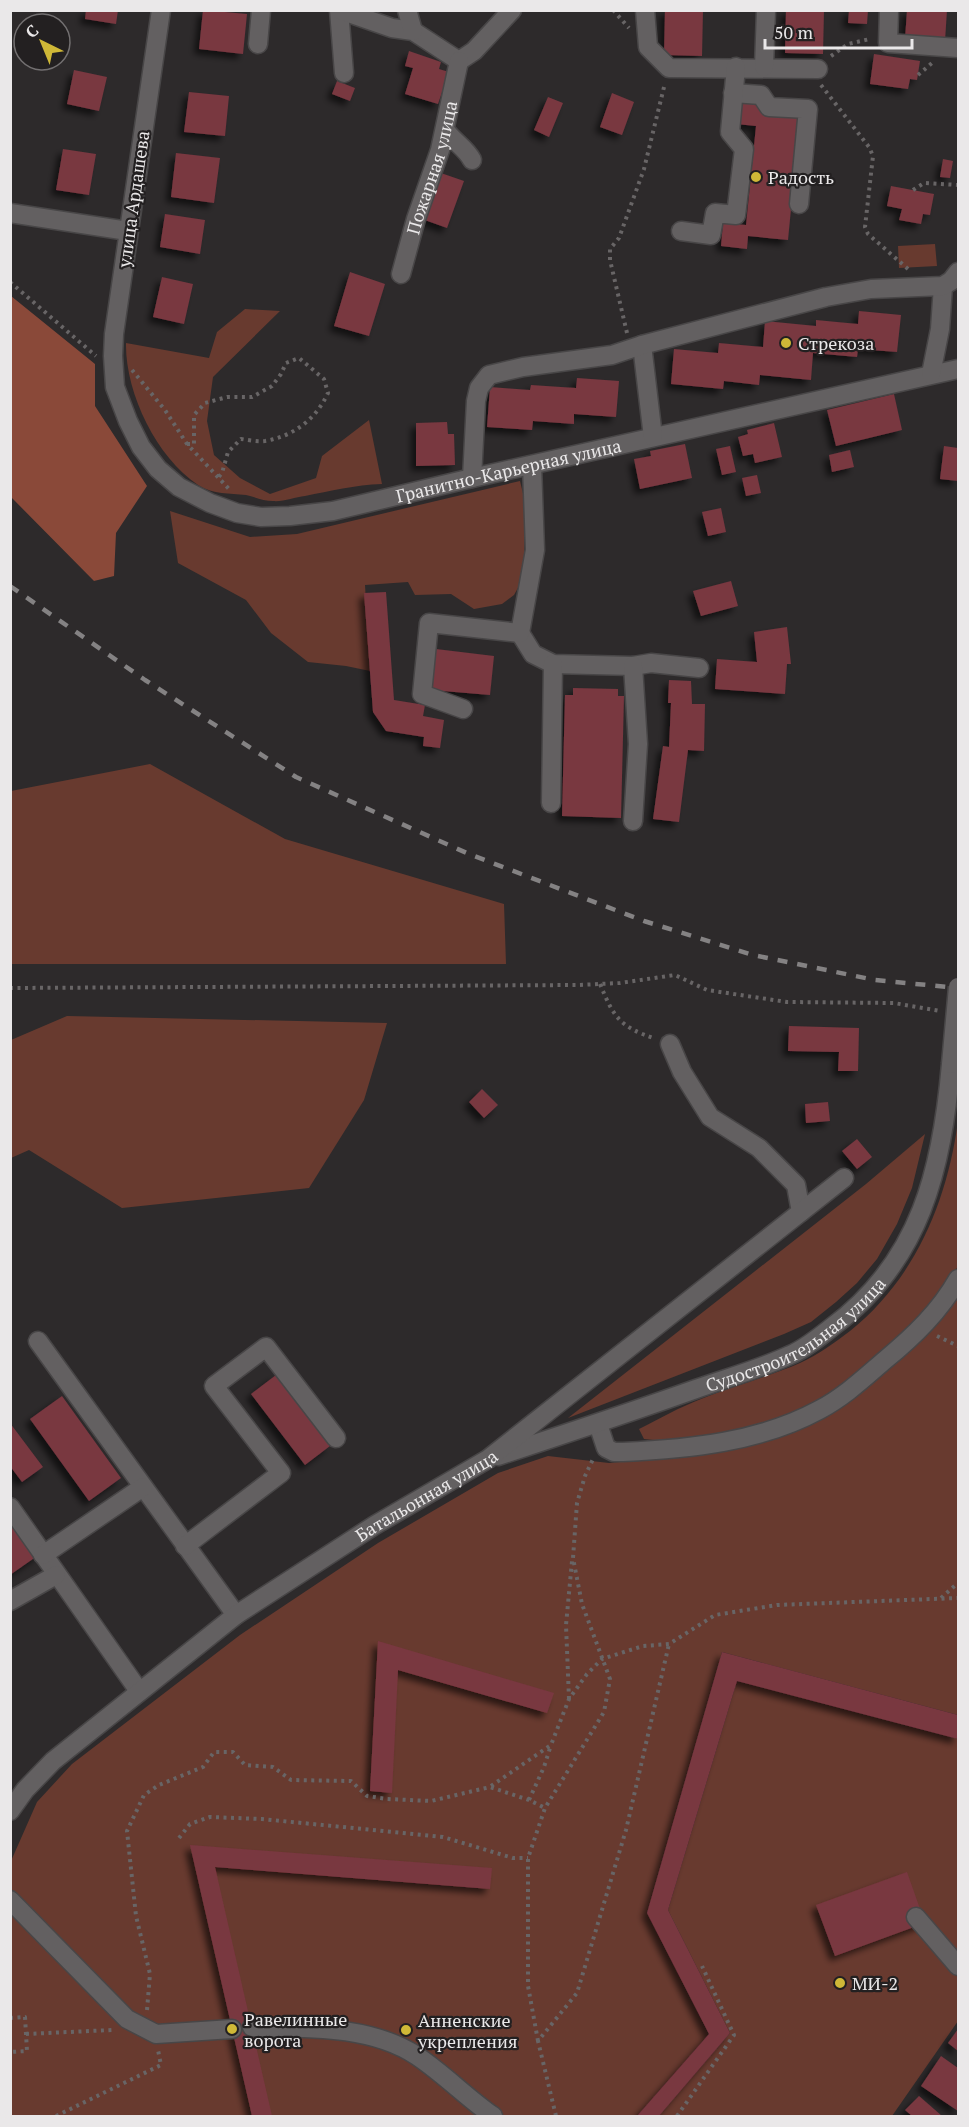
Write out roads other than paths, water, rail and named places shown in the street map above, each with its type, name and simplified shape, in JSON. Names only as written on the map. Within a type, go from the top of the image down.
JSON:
[{"type":"street","name":"улица Ардашева","points":[[114,371],[128,231],[161,10]]},
{"type":"street","points":[[258,44],[261,10]]},
{"type":"street","points":[[344,73],[339,10],[392,28],[413,31],[459,61],[474,51],[512,10]]},
{"type":"street","points":[[407,10],[413,31]]},
{"type":"street","points":[[645,10],[648,47],[669,68],[818,69]]},
{"type":"street","points":[[764,67],[766,10]]},
{"type":"street","points":[[889,10],[888,43],[958,48]]},
{"type":"street","name":"Пожарная улица","points":[[401,274],[416,219],[446,131],[447,111],[459,61]]},
{"type":"street","points":[[681,231],[711,235],[715,213],[736,216],[744,149],[730,132],[736,68]]},
{"type":"street","points":[[733,93],[760,95],[769,107],[808,109],[799,204]]},
{"type":"street","points":[[446,131],[455,142],[467,150],[472,160]]},
{"type":"street","points":[[10,213],[128,231]]},
{"type":"street","points":[[472,478],[476,401],[479,388],[489,375],[523,367],[612,355],[826,297],[871,289],[943,286],[951,281],[958,272]]},
{"type":"street","points":[[931,374],[940,329],[943,286]]},
{"type":"street","points":[[636,347],[653,437]]},
{"type":"street","name":"Гранитно-Карьерная улица","points":[[114,371],[128,421],[141,447],[158,469],[179,487],[210,503],[237,513],[261,517],[333,511],[958,369]]},
{"type":"street","points":[[532,465],[535,550],[520,633],[533,654],[553,664],[633,666],[651,663],[699,668]]},
{"type":"street","points":[[463,710],[422,694],[429,622],[520,633]]},
{"type":"street","points":[[551,803],[553,664]]},
{"type":"street","points":[[633,666],[638,744],[633,820]]},
{"type":"street","name":"Судостроительная улица","points":[[488,1459],[598,1424],[792,1355],[847,1316],[870,1294],[891,1268],[914,1231],[928,1191],[942,1140],[958,987]]},
{"type":"street","points":[[670,1044],[682,1072],[710,1117],[759,1148],[796,1185],[801,1212]]},
{"type":"street","name":"Батальонная улица","points":[[10,1811],[25,1790],[53,1761],[236,1615],[375,1525],[488,1459],[844,1178]]},
{"type":"street","points":[[598,1424],[606,1448],[614,1452],[690,1448],[767,1431],[820,1410],[854,1387],[920,1329],[941,1306],[958,1279]]},
{"type":"street","points":[[38,1341],[236,1615]]},
{"type":"street","points":[[185,1546],[281,1473],[214,1386],[266,1347],[336,1438]]},
{"type":"street","points":[[43,1555],[143,1487]]},
{"type":"street","points":[[10,1506],[139,1691]]},
{"type":"street","points":[[10,1601],[56,1575]]},
{"type":"street","points":[[10,1900],[127,2019],[151,2032],[232,2030]]},
{"type":"street","points":[[916,1917],[958,1966]]},
{"type":"street","points":[[252,2027],[353,2033],[380,2038],[416,2056],[493,2116]]},
{"type":"railway","points":[[10,586],[145,680],[296,777],[469,854],[644,921],[753,955],[875,980],[958,988]]},
{"type":"place","name":"Радость","points":[[756,177]]},
{"type":"place","name":"Стрекоза","points":[[786,343]]},
{"type":"place","name":"МИ-2","points":[[840,1983]]},
{"type":"place","name":"Равелинные ворота","points":[[232,2029]]},
{"type":"place","name":"Анненские укрепления","points":[[406,2030]]}]
